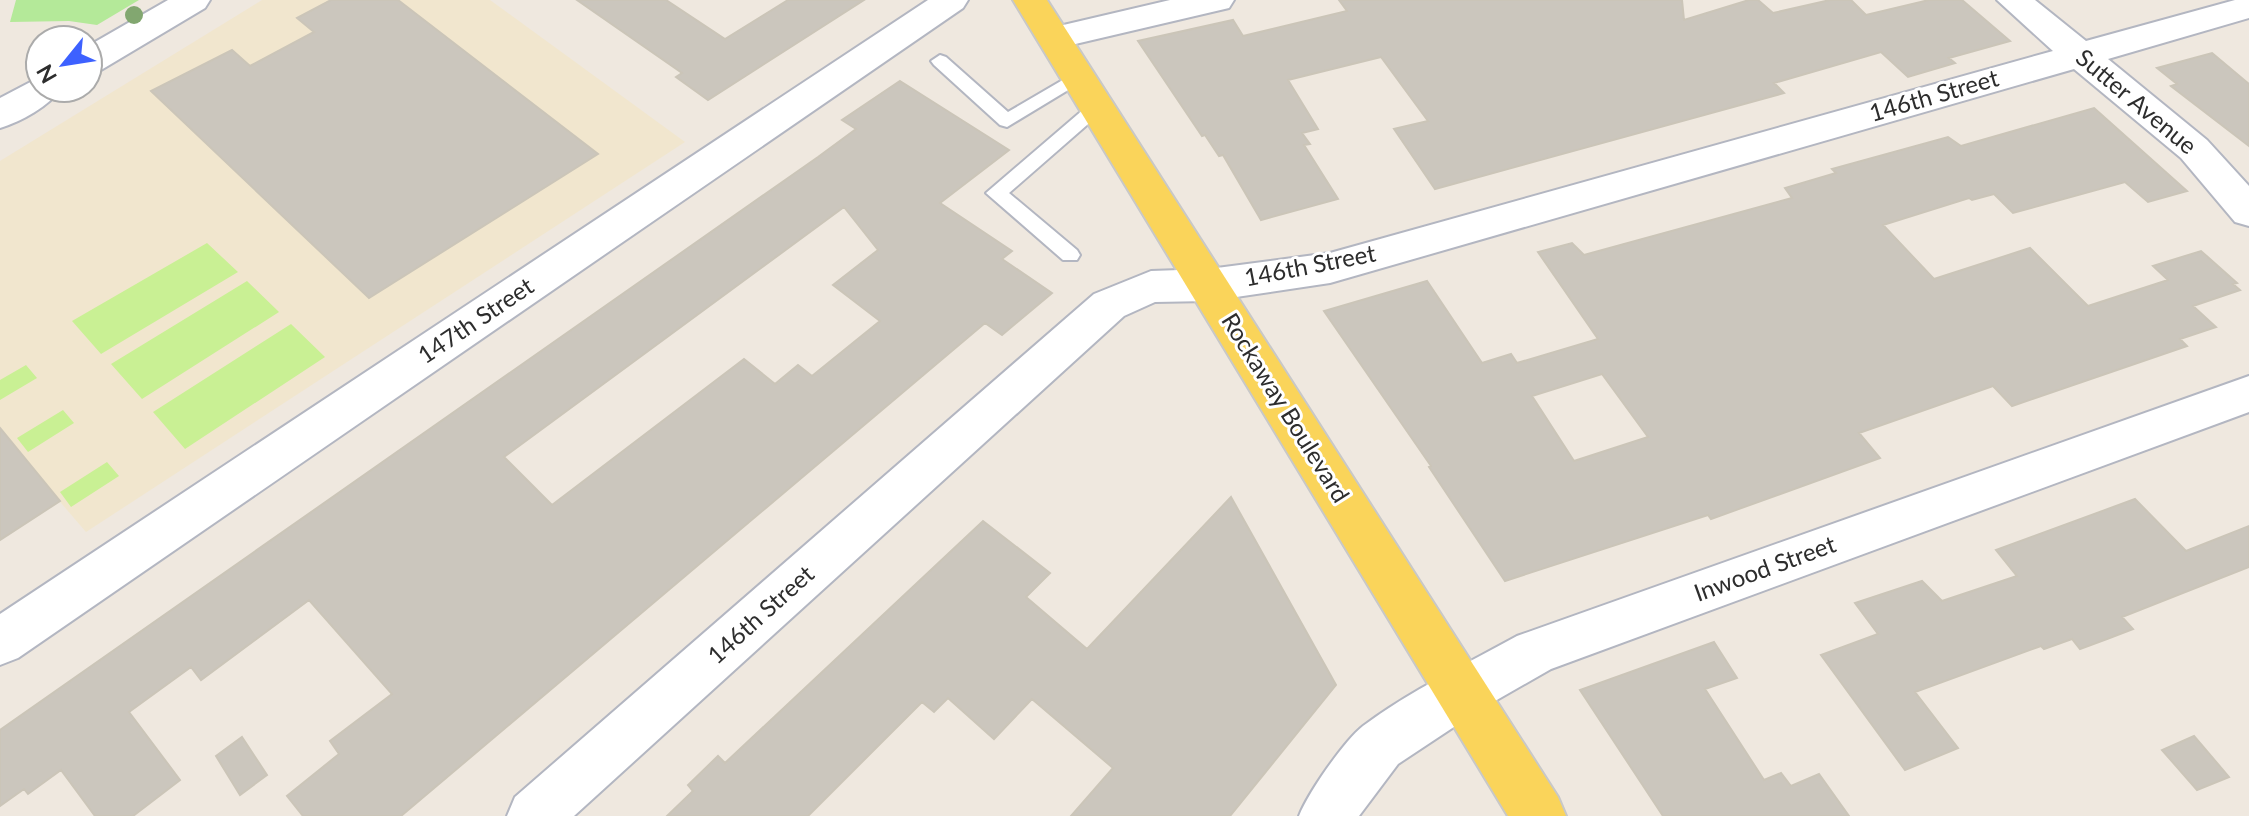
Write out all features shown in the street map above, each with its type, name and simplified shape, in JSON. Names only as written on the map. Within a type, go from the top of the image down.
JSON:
[{"type":"main road","name":"Rockaway Boulevard","points":[[1030,0],[1539,816]]},
{"type":"street","points":[[104,53],[193,0]]},
{"type":"street","name":"147th Street","points":[[0,642],[951,0]]},
{"type":"street","points":[[1054,38],[1217,0]]},
{"type":"street","name":"Sutter Avenue","points":[[2014,0],[2194,149],[2249,212]]},
{"type":"street","name":"146th Street","points":[[534,816],[1109,305],[1151,287],[1209,285],[1330,268],[2249,7]]},
{"type":"street","points":[[0,115],[24,100]]},
{"type":"street","name":"Inwood Street","points":[[1326,816],[1379,746],[1463,692],[1535,652],[2249,394]]},
{"type":"lane","points":[[940,61],[1007,121],[1088,92]]},
{"type":"lane","points":[[1070,255],[996,193],[1088,92]]},
{"type":"shaded area","points":[[262,0],[490,0],[685,142],[86,532],[0,432],[0,161],[93,104],[104,104],[104,97]]},
{"type":"green space","points":[[16,0],[139,0],[99,24],[10,22]]},
{"type":"green space","points":[[207,243],[238,272],[101,354],[72,321]]},
{"type":"green space","points":[[247,281],[279,312],[142,399],[111,364]]},
{"type":"green space","points":[[291,324],[325,357],[185,449],[153,412]]},
{"type":"green space","points":[[26,365],[37,378],[0,400],[0,380]]},
{"type":"green space","points":[[63,410],[74,423],[28,452],[17,438]]},
{"type":"green space","points":[[107,462],[119,476],[71,507],[60,492]]},
{"type":"building","points":[[331,0],[398,0],[598,154],[369,298],[151,91],[232,50],[250,66],[314,32],[297,18]]},
{"type":"building","points":[[577,0],[666,0],[725,39],[788,0],[864,0],[708,100],[676,77],[682,73]]},
{"type":"building","points":[[1339,0],[1682,0],[1684,20],[1749,0],[1758,0],[1773,13],[1830,0],[1851,0],[1866,15],[1929,0],[1962,0],[2010,41],[1949,58],[1955,63],[1908,77],[1881,52],[1774,83],[1784,93],[1435,189],[1394,129],[1428,121],[1381,57],[1288,80],[1318,129],[1302,133],[1310,144],[1304,145],[1338,199],[1261,220],[1223,155],[1219,156],[1205,135],[1202,136],[1138,41],[1233,20],[1243,36],[1347,11]]},
{"type":"building","points":[[2212,53],[2249,84],[2249,146],[2171,86],[2177,84],[2157,68]]},
{"type":"building","points":[[900,81],[1009,150],[940,203],[1012,251],[1002,259],[1052,293],[1002,335],[985,323],[401,816],[303,816],[287,796],[339,754],[330,741],[392,694],[309,600],[201,680],[191,667],[129,712],[180,780],[133,816],[95,816],[61,770],[28,794],[24,789],[0,806],[0,730],[856,129],[842,120]],"holes":[[[844,207],[878,250],[833,285],[880,321],[812,376],[798,365],[775,384],[744,359],[552,505],[504,457]]]},
{"type":"building","points":[[2094,108],[2187,191],[2148,202],[2125,182],[2013,213],[1994,194],[1972,200],[1969,198],[1883,225],[1934,279],[2030,248],[2088,306],[2168,280],[2153,266],[2201,251],[2237,283],[2233,284],[2240,290],[2193,306],[2216,327],[2180,339],[2187,346],[2012,406],[1993,386],[1859,433],[1880,458],[1711,519],[1708,515],[1505,581],[1431,466],[1324,311],[1427,281],[1482,363],[1511,354],[1517,363],[1598,339],[1538,252],[1572,243],[1584,255],[1792,198],[1785,188],[1836,173],[1832,169],[1948,137],[1961,146]],"holes":[[[1602,374],[1648,437],[1574,461],[1532,396]]]},
{"type":"building","points":[[0,428],[60,501],[0,540]]},
{"type":"building","points":[[1231,497],[1336,685],[1230,816],[1071,816],[1113,768],[1032,699],[994,739],[948,698],[934,712],[922,702],[808,816],[667,816],[693,791],[688,785],[718,756],[725,763],[983,521],[1050,573],[1026,597],[1087,649]]},
{"type":"building","points":[[2135,499],[2186,551],[2249,526],[2249,567],[2122,617],[2133,629],[2107,639],[2080,649],[2072,639],[2044,649],[2041,646],[1915,692],[1958,748],[1905,770],[1821,655],[1878,634],[1855,603],[1922,581],[1942,601],[2017,576],[1996,550]]},
{"type":"building","points":[[1714,642],[1737,678],[1705,689],[1764,780],[1781,773],[1791,786],[1819,774],[1849,816],[1663,816],[1580,690]]},
{"type":"building","points":[[2194,736],[2229,777],[2197,790],[2162,750]]},
{"type":"building","points":[[242,737],[267,775],[240,795],[216,756]]}]
